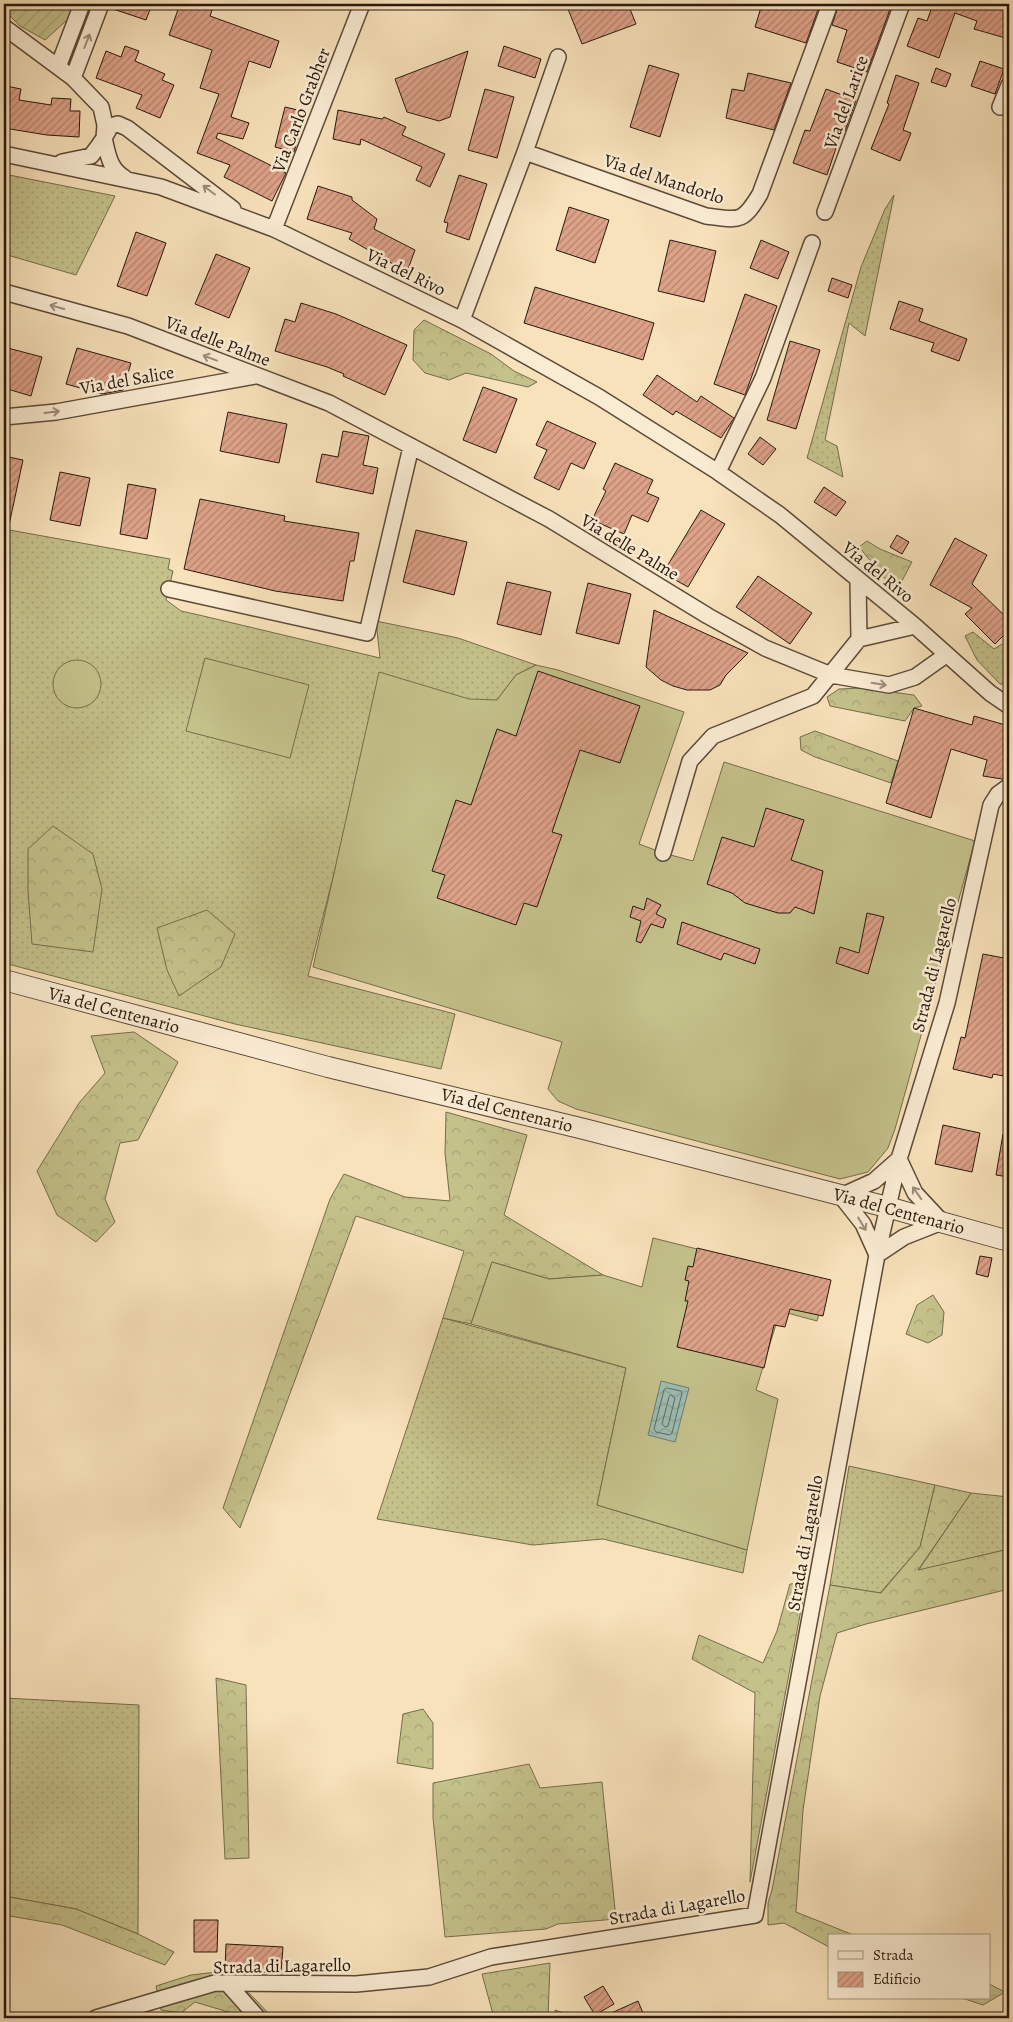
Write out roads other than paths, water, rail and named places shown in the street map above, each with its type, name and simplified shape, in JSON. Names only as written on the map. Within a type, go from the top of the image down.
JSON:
[{"type":"street","points":[[58,67],[82,4]]},
{"type":"street","points":[[73,78],[101,4]]},
{"type":"street","name":"Via Carlo Grabher","points":[[274,229],[362,4]]},
{"type":"street","name":"Via del Mandorlo","points":[[525,152],[706,216],[735,220],[749,212],[760,194],[830,4]]},
{"type":"street","name":"Via del Larice","points":[[825,212],[902,4]]},
{"type":"street","points":[[4,27],[73,78],[101,107],[105,126],[104,138],[111,165],[118,174],[126,178]]},
{"type":"street","points":[[462,320],[558,58]]},
{"type":"street","points":[[1000,107],[1009,85]]},
{"type":"street","points":[[53,163],[90,156],[111,126],[118,124],[127,128],[248,220]]},
{"type":"street","name":"Via del Rivo","points":[[4,154],[126,178],[161,187],[274,229],[462,320],[600,396],[718,472],[780,515],[915,626],[990,693],[1009,706]]},
{"type":"street","points":[[718,472],[763,378],[812,243]]},
{"type":"street","name":"Via delle Palme","points":[[4,292],[128,326],[329,403],[549,519],[708,616],[765,648],[831,675],[889,685],[915,677],[946,655]]},
{"type":"street","name":"Via del Salice","points":[[4,417],[56,412],[256,375]]},
{"type":"street","points":[[168,589],[367,633],[411,447]]},
{"type":"street","points":[[663,853],[690,761],[713,736],[812,696],[859,639],[858,580]]},
{"type":"street","points":[[859,639],[915,626]]},
{"type":"street","name":"Strada di Lagarello","points":[[96,2018],[215,1983],[356,1984],[429,1977],[491,1957],[755,1915],[887,1207],[899,1159],[947,1003],[991,805],[998,794],[1009,786]]},
{"type":"street","name":"Via del Centenario","points":[[4,980],[328,1067],[584,1129],[887,1207],[1009,1241]]},
{"type":"street","points":[[899,1159],[915,1193],[942,1222],[904,1237],[877,1255],[863,1224],[841,1196],[874,1181],[899,1159]]},
{"type":"street","points":[[227,1983],[258,2018]]},
{"type":"water","points":[[661,1381],[689,1388],[675,1442],[648,1435]]}]
